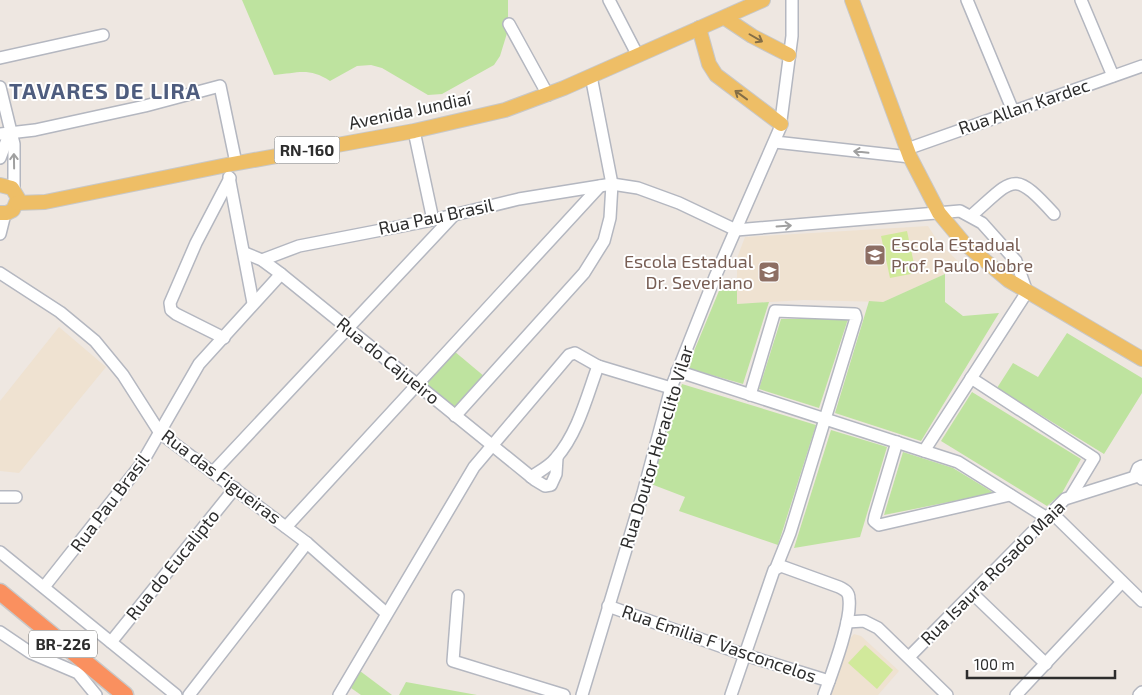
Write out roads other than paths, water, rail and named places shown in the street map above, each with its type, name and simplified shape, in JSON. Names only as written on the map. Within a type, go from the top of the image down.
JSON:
[{"type":"highway","name":"BR-226","points":[[0,592],[81,668],[125,695]]},
{"type":"main road","name":"Avenida Jundiaí","points":[[16,197],[45,202],[231,169],[505,110],[548,95],[637,54],[725,18],[763,0]]},
{"type":"main road","points":[[852,0],[908,153],[939,213],[964,243],[988,266],[1027,292],[1142,359]]},
{"type":"main road","points":[[725,18],[752,36],[789,55]]},
{"type":"main road","points":[[699,28],[709,64],[716,75],[781,124]]},
{"type":"main road","name":"RN-160","points":[[0,185],[8,185],[16,197]]},
{"type":"main road","points":[[2,214],[13,210],[16,197]]},
{"type":"street","points":[[609,0],[637,54]]},
{"type":"street","name":"Rua Doutor Heraclito Vilar","points":[[582,695],[643,493],[671,388],[781,124],[789,55],[792,0]]},
{"type":"street","points":[[967,0],[1013,111]]},
{"type":"street","points":[[1081,0],[1113,76]]},
{"type":"street","points":[[509,24],[548,95]]},
{"type":"street","points":[[0,58],[103,36]]},
{"type":"street","name":"Rua Allan Kardec","points":[[908,153],[1013,111],[1142,66]]},
{"type":"street","points":[[455,416],[593,262],[607,232],[606,185],[591,76]]},
{"type":"street","points":[[0,86],[5,133],[15,157],[16,197]]},
{"type":"street","points":[[5,133],[35,130],[145,106],[220,86],[231,169],[253,302]]},
{"type":"street","points":[[414,131],[433,220]]},
{"type":"street","points":[[0,158],[5,133]]},
{"type":"street","points":[[775,142],[908,153]]},
{"type":"street","points":[[224,338],[176,314],[171,310],[170,304],[231,169]]},
{"type":"street","points":[[972,215],[1005,186],[1016,182],[1022,183],[1033,191],[1054,214]]},
{"type":"street","points":[[286,527],[606,185]]},
{"type":"street","name":"Rua Pau Brasil","points":[[262,260],[300,246],[433,220],[456,213],[606,185],[638,188],[671,200],[736,230]]},
{"type":"street","points":[[736,230],[960,211],[972,215],[982,223],[1016,261],[1027,292],[924,451]]},
{"type":"street","points":[[213,472],[456,213]]},
{"type":"street","points":[[0,234],[2,214]]},
{"type":"street","name":"Rua do Cajueiro","points":[[245,253],[262,260],[492,446],[545,486],[551,485],[556,474],[556,458]]},
{"type":"street","name":"Rua das Figueiras","points":[[0,273],[60,312],[95,341],[123,375],[160,433],[307,543],[386,613]]},
{"type":"street","name":"Rua Pau Brasil","points":[[44,588],[122,490],[160,433],[199,364],[280,274]]},
{"type":"street","points":[[731,695],[790,533],[856,318],[854,313],[775,311],[750,394]]},
{"type":"street","points":[[339,695],[468,475],[480,458],[569,355],[575,353],[598,366],[671,388]]},
{"type":"street","points":[[530,476],[556,458],[576,426],[598,366]]},
{"type":"street","points":[[677,371],[958,462],[1010,495],[1049,515],[1142,601]]},
{"type":"street","points":[[971,378],[1094,458],[1071,496]]},
{"type":"street","points":[[898,442],[875,516],[874,521],[879,525],[1010,495]]},
{"type":"street","name":"Rua Isaura Rosado Maia","points":[[909,657],[973,594],[1065,498],[1141,474]]},
{"type":"street","name":"Rua do Eucalipto","points":[[111,642],[236,488]]},
{"type":"street","points":[[0,497],[16,497]]},
{"type":"street","points":[[189,695],[307,543]]},
{"type":"street","points":[[0,552],[176,695]]},
{"type":"street","points":[[776,568],[784,566],[846,591],[849,602],[846,622],[824,695]]},
{"type":"street","points":[[1016,695],[1122,582]]},
{"type":"street","points":[[973,594],[1046,664]]},
{"type":"street","points":[[458,596],[453,661],[564,695]]},
{"type":"street","name":"Rua Emilia F Vasconcelos","points":[[608,606],[745,655],[829,681]]},
{"type":"street","points":[[846,622],[864,621],[878,628],[947,695]]},
{"type":"street","points":[[0,632],[31,653],[81,668],[96,695]]},
{"type":"street","points":[[1139,695],[1142,692]]},
{"type":"place","name":"Escola Estadual Prof. Paulo Nobre","points":[[875,255]]},
{"type":"place","name":"Escola Estadual Dr. Severiano","points":[[769,272]]},
{"type":"district","name":"TAVARES DE LIRA","points":[[105,91]]}]
